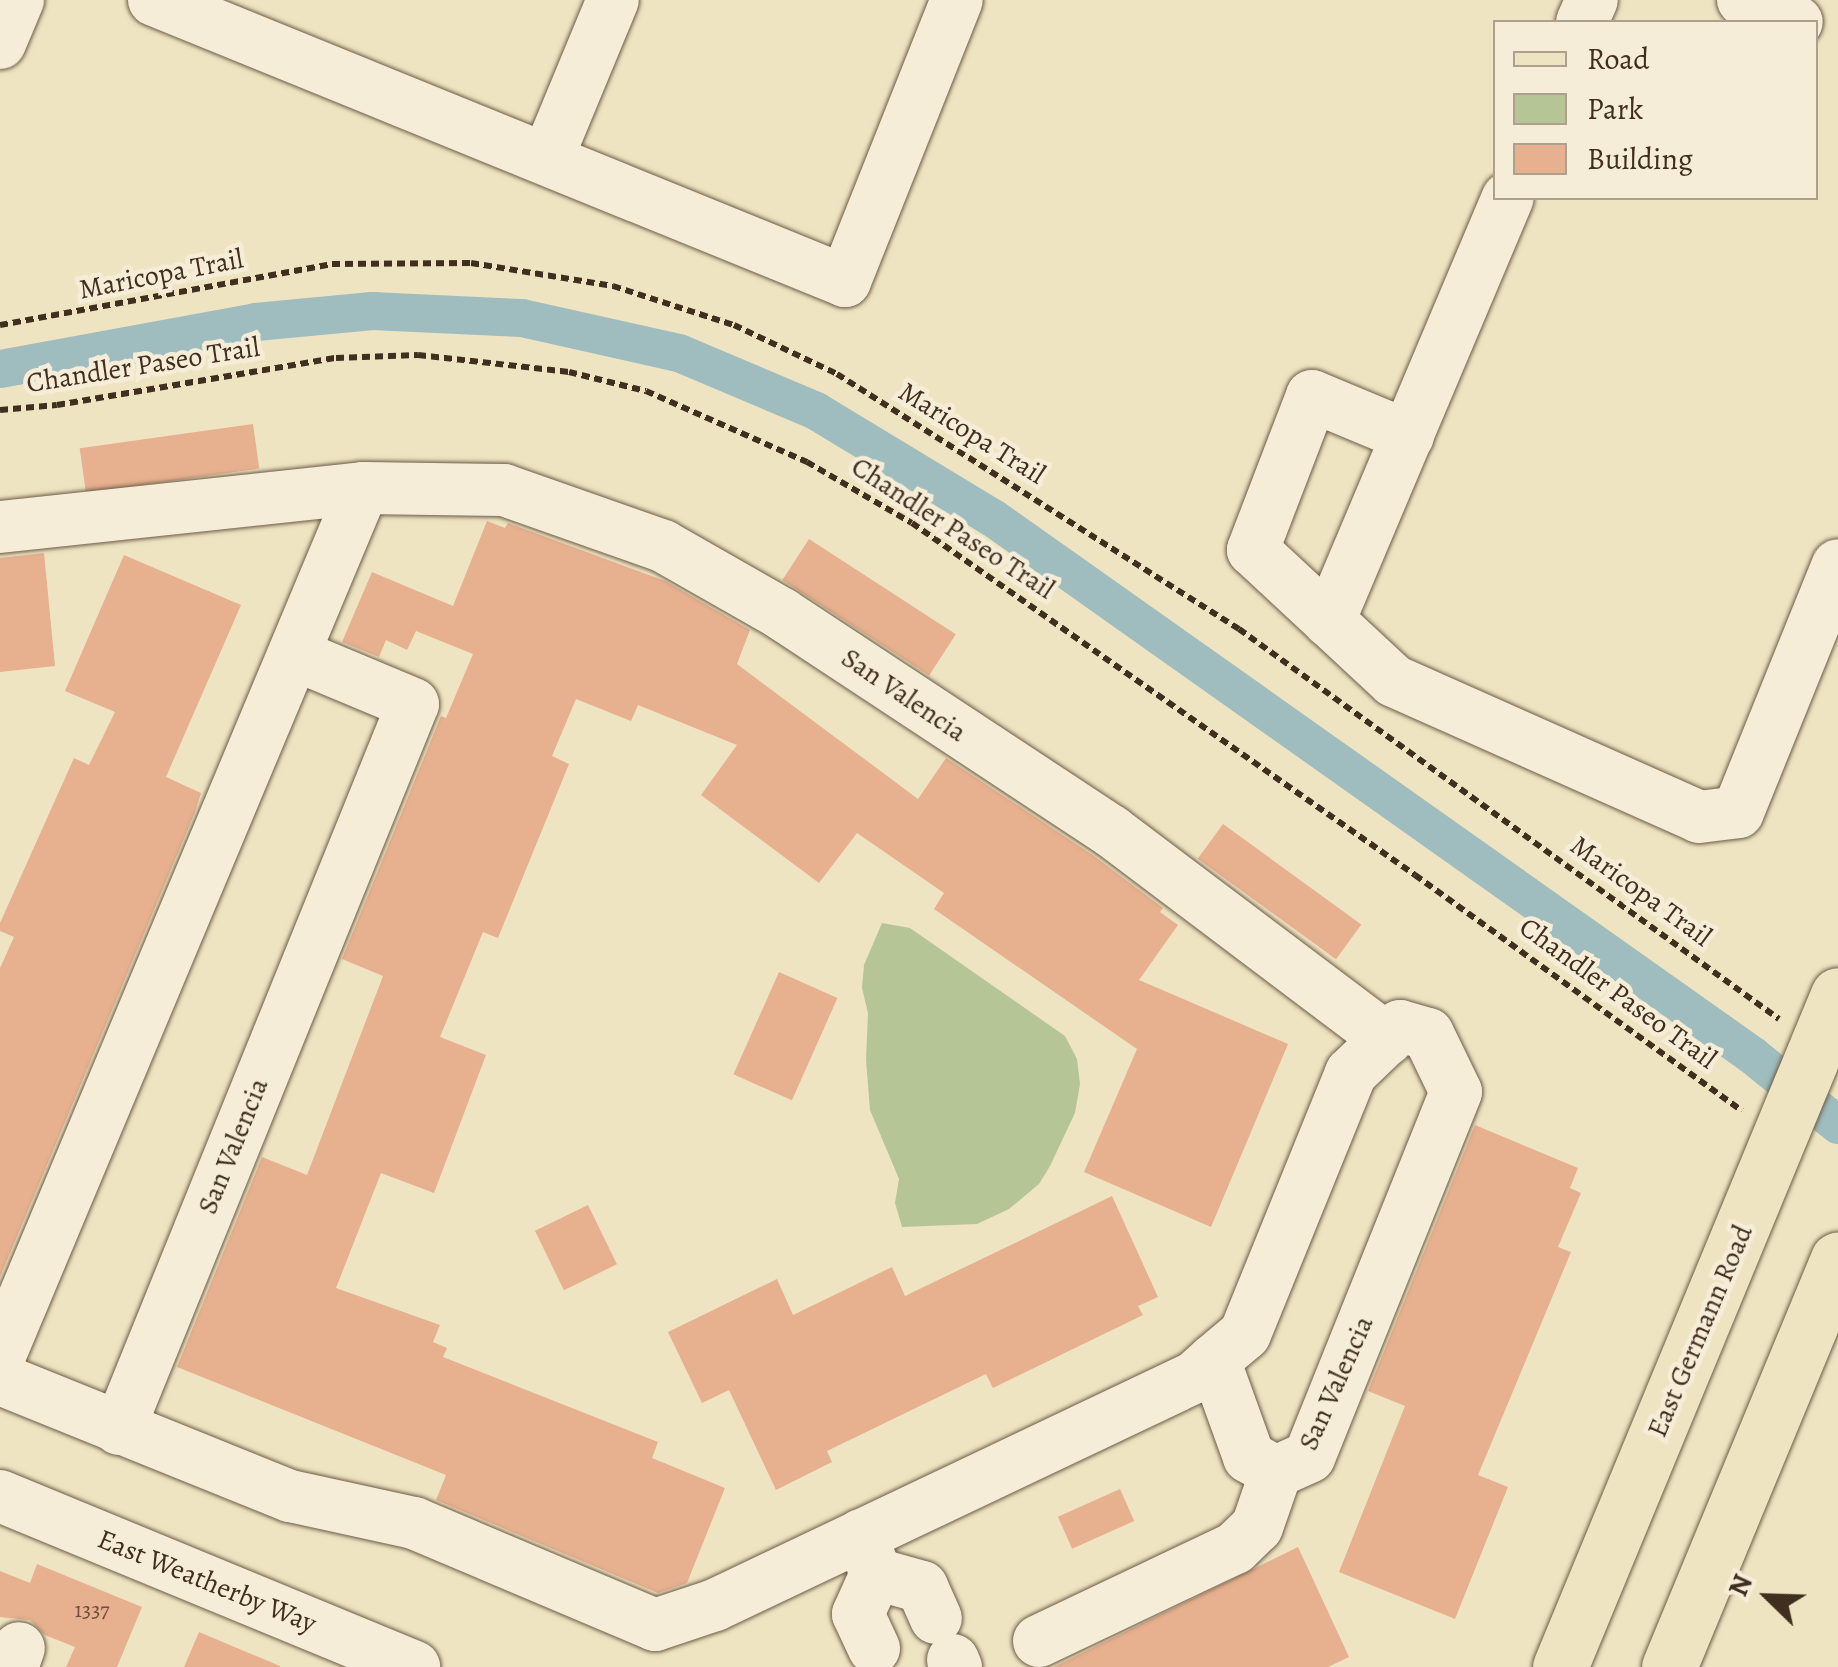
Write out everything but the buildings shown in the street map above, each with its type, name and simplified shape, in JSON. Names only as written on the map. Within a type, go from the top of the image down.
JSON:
[{"type":"main road","name":"East Germann Road","points":[[1560,1667],[1766,1124],[1822,1019]]},
{"type":"main road","points":[[1670,1667],[1838,1260]]},
{"type":"street","points":[[0,43],[18,0]]},
{"type":"street","points":[[154,0],[846,281],[958,0]]},
{"type":"street","points":[[547,159],[614,0]]},
{"type":"street","points":[[1743,0],[1792,20]]},
{"type":"street","points":[[1329,622],[1507,200]]},
{"type":"street","points":[[1408,436],[1312,396],[1254,550],[1394,682],[1699,818],[1738,812],[1838,565]]},
{"type":"street","points":[[0,1354],[363,488]]},
{"type":"street","name":"San Valencia","points":[[0,527],[363,488],[504,490],[663,546],[782,614],[1111,831],[1387,1039],[1400,1026],[1428,1034],[1456,1092],[1309,1457],[1276,1472],[1249,1457],[1214,1360]]},
{"type":"street","name":"San Valencia","points":[[120,1428],[413,704],[296,655]]},
{"type":"street","points":[[0,1379],[290,1496],[414,1523],[655,1624],[869,1555],[1195,1377],[1244,1334],[1351,1073],[1387,1039]]},
{"type":"street","points":[[1040,1641],[1235,1548],[1257,1527],[1276,1472]]},
{"type":"street","name":"East Weatherby Way","points":[[0,1496],[414,1667]]},
{"type":"street","points":[[869,1555],[858,1614],[874,1648]]},
{"type":"street","points":[[869,1555],[922,1586],[948,1648]]},
{"type":"path","name":"Maricopa Trail","points":[[0,324],[332,264],[471,263],[613,286],[734,325],[838,374],[1239,629],[1822,1019]]},
{"type":"path","name":"Chandler Paseo Trail","points":[[0,410],[58,405],[336,358],[418,355],[568,372],[646,390],[807,462],[912,523],[1766,1124]]},
{"type":"green space","points":[[882,923],[910,928],[1065,1036],[1077,1059],[1080,1084],[1075,1113],[1050,1166],[1039,1184],[1009,1209],[977,1224],[902,1227],[895,1203],[899,1179],[870,1110],[866,1060],[864,965]]},
{"type":"waterway","points":[[0,369],[256,322],[372,311],[522,318],[679,353],[816,411],[993,518],[1752,1055],[1838,1125]]}]
